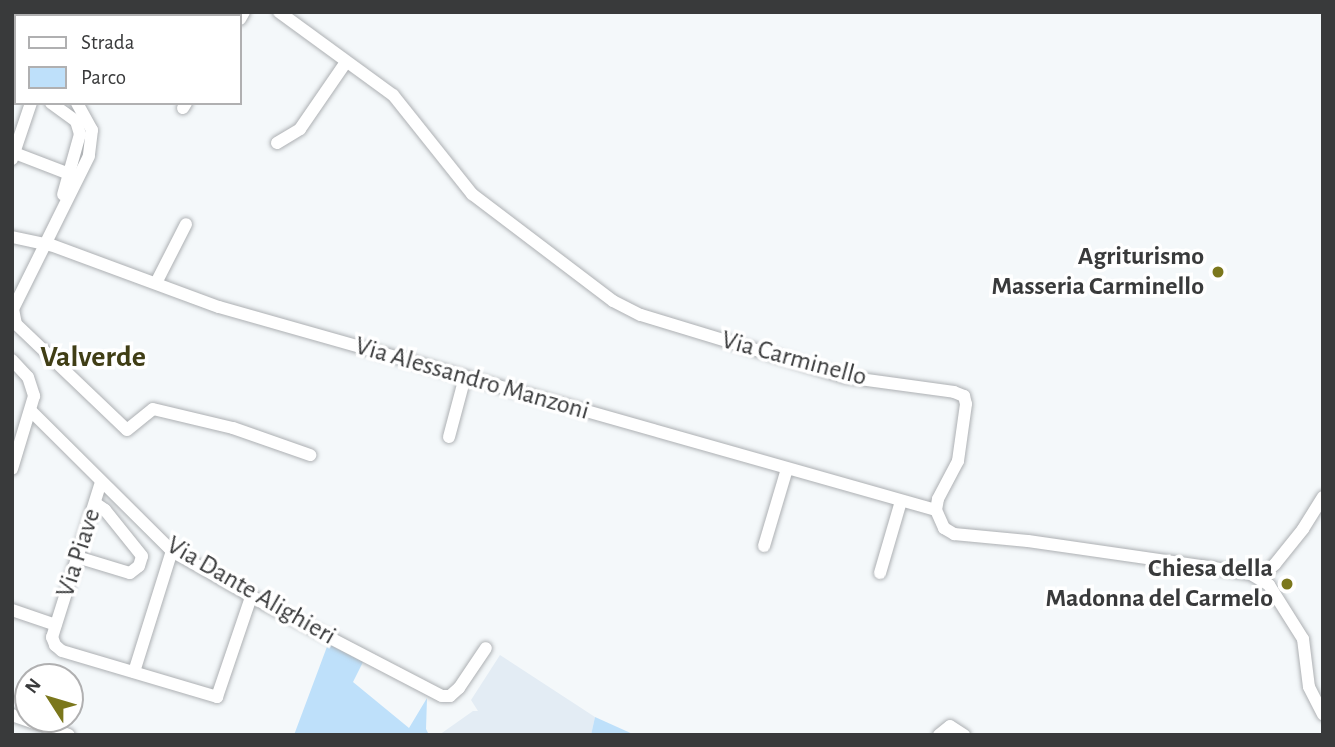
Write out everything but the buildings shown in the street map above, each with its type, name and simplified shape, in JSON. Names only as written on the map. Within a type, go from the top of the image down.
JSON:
[{"type":"street","name":"Via Carminello","points":[[279,12],[393,95],[472,194],[613,301],[641,316],[845,377],[954,392],[964,396],[967,404],[960,452],[936,510]]},
{"type":"street","points":[[277,143],[300,129],[346,62]]},
{"type":"street","points":[[30,105],[13,155],[69,174]]},
{"type":"street","points":[[54,105],[76,121],[80,134],[62,210]]},
{"type":"street","points":[[78,105],[90,121],[92,144],[12,310],[16,324],[127,430],[153,408],[233,428],[310,455]]},
{"type":"street","points":[[156,283],[186,224]]},
{"type":"street","name":"Via Alessandro Manzoni","points":[[12,237],[43,244],[219,307],[936,510]]},
{"type":"street","points":[[12,360],[34,387],[31,411],[12,469]]},
{"type":"street","points":[[449,437],[465,377]]},
{"type":"street","name":"Via Dante Alighieri","points":[[31,411],[172,551],[251,597],[442,696],[450,696],[459,688],[486,648]]},
{"type":"street","points":[[764,546],[787,469]]},
{"type":"street","name":"Via Piave","points":[[56,625],[101,482]]},
{"type":"street","points":[[1259,578],[1275,564],[1303,529],[1323,497]]},
{"type":"street","points":[[880,573],[901,501]]},
{"type":"street","points":[[78,557],[130,573],[139,566],[142,556],[105,510],[95,503]]},
{"type":"street","points":[[936,510],[944,528],[954,534],[1028,541],[1202,566],[1259,578],[1269,585],[1299,629],[1306,648],[1309,687],[1321,708]]},
{"type":"street","points":[[134,672],[172,551]]},
{"type":"street","points":[[12,610],[56,625],[52,637],[55,645],[62,651],[217,697],[251,597]]},
{"type":"street","points":[[12,715],[69,735]]},
{"type":"street","points":[[939,735],[950,726],[964,735]]},
{"type":"shaded area","points":[[500,655],[595,717],[591,735],[439,735],[473,711],[478,711],[471,700]]},
{"type":"green space","points":[[328,644],[363,662],[353,682],[409,728],[427,698],[426,729],[429,735],[294,735]]},
{"type":"green space","points":[[595,717],[635,735],[591,735]]},
{"type":"place","name":"Agriturismo Masseria Carminello","points":[[1218,272]]},
{"type":"place","name":"Chiesa della Madonna del Carmelo","points":[[1287,584]]},
{"type":"district","name":"Valverde","points":[[93,357]]}]
